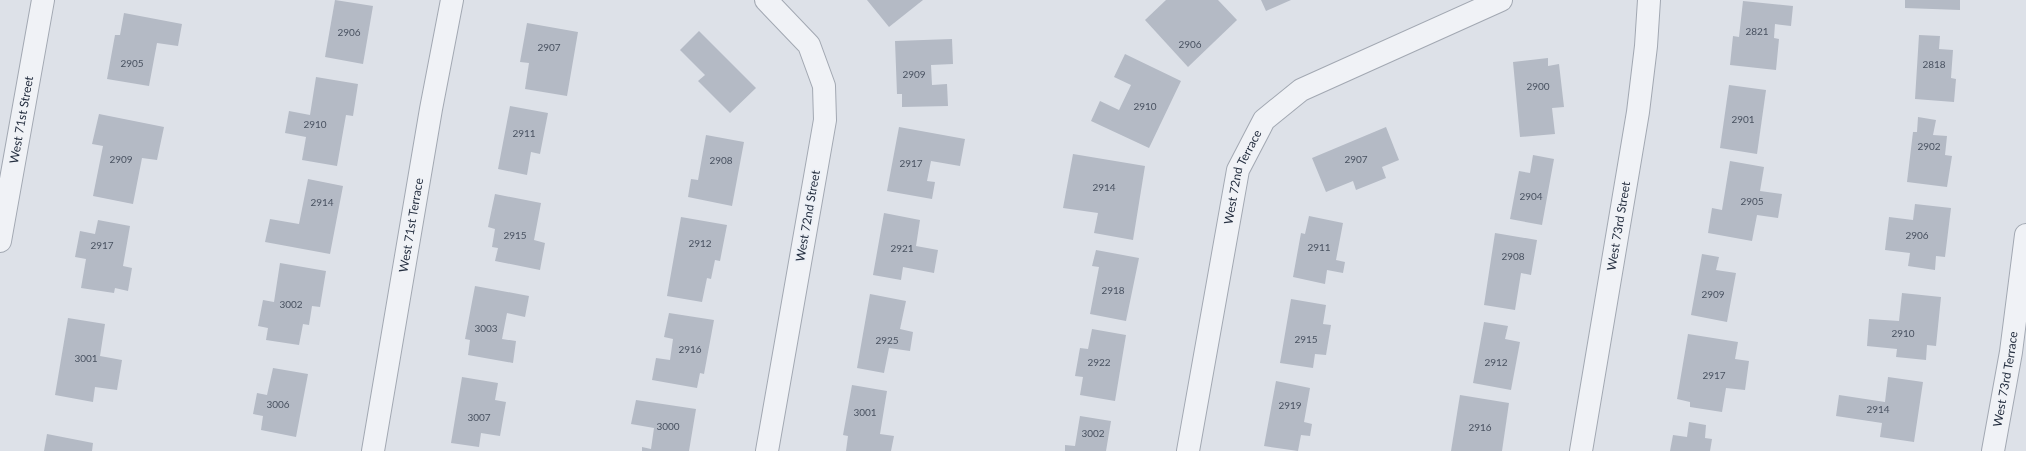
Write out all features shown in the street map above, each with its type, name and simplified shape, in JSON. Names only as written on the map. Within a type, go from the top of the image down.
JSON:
[{"type":"street","name":"West 71st Street","points":[[0,241],[43,0]]},
{"type":"street","name":"West 71st Terrace","points":[[372,451],[431,109],[452,0]]},
{"type":"street","name":"West 72nd Street","points":[[766,0],[809,45],[824,86],[825,120],[767,451]]},
{"type":"street","name":"West 72nd Terrace","points":[[1188,451],[1238,170],[1264,120],[1301,90],[1501,0]]},
{"type":"street","name":"West 73rd Street","points":[[1580,451],[1638,112],[1646,46],[1649,0]]},
{"type":"street","name":"West 73rd Terrace","points":[[1993,451],[2010,352],[2026,235]]},
{"type":"building","points":[[335,0],[373,6],[363,64],[325,57]]},
{"type":"building","points":[[867,0],[923,0],[889,27]]},
{"type":"building","points":[[1166,0],[1218,0],[1237,20],[1188,67],[1145,20]]},
{"type":"building","points":[[1261,0],[1291,0],[1266,11]]},
{"type":"building","points":[[1905,0],[1960,0],[1960,10],[1905,8]]},
{"type":"building","points":[[1743,1],[1793,6],[1791,26],[1775,24],[1774,38],[1779,39],[1776,70],[1730,65],[1733,36],[1739,37]]},
{"type":"building","points":[[124,13],[182,24],[178,46],[157,43],[149,86],[107,79],[115,35],[120,35]]},
{"type":"building","points":[[527,23],[578,32],[567,96],[525,89],[529,63],[520,62]]},
{"type":"building","points":[[699,31],[756,88],[730,113],[698,81],[705,75],[680,50]]},
{"type":"building","points":[[1919,35],[1940,36],[1939,49],[1953,50],[1951,78],[1956,79],[1954,102],[1915,99]]},
{"type":"building","points":[[952,39],[953,64],[931,65],[932,85],[947,84],[948,106],[902,107],[902,94],[897,94],[895,41]]},
{"type":"building","points":[[1125,54],[1181,81],[1149,148],[1091,121],[1100,101],[1119,110],[1131,85],[1114,77]]},
{"type":"building","points":[[1548,58],[1548,66],[1559,64],[1564,107],[1552,108],[1555,134],[1520,137],[1513,62]]},
{"type":"building","points":[[316,77],[358,84],[353,116],[346,115],[337,166],[302,160],[306,137],[285,133],[289,111],[310,115]]},
{"type":"building","points":[[1729,85],[1766,90],[1757,154],[1720,148]]},
{"type":"building","points":[[510,106],[548,113],[540,154],[531,152],[527,175],[498,169]]},
{"type":"building","points":[[99,114],[164,127],[157,160],[142,158],[133,204],[93,196],[103,146],[92,144]]},
{"type":"building","points":[[1918,117],[1936,120],[1933,135],[1947,136],[1945,155],[1952,156],[1947,187],[1907,182],[1913,132],[1917,132]]},
{"type":"building","points":[[899,127],[965,139],[960,166],[931,161],[927,181],[935,182],[932,199],[887,191]]},
{"type":"building","points":[[1386,127],[1399,160],[1382,167],[1386,178],[1356,190],[1353,181],[1326,192],[1312,158]]},
{"type":"building","points":[[706,135],[744,142],[732,206],[688,197],[691,179],[698,180]]},
{"type":"building","points":[[1073,154],[1145,166],[1133,240],[1094,233],[1098,213],[1063,208]]},
{"type":"building","points":[[1533,155],[1554,159],[1542,225],[1510,219],[1519,171],[1530,173]]},
{"type":"building","points":[[1730,161],[1764,167],[1760,191],[1782,194],[1778,218],[1757,215],[1752,241],[1708,233],[1712,208],[1722,210]]},
{"type":"building","points":[[308,179],[343,186],[330,254],[265,242],[270,219],[299,224]]},
{"type":"building","points":[[495,194],[541,203],[534,240],[545,243],[540,270],[495,261],[498,248],[492,247],[495,229],[488,227]]},
{"type":"building","points":[[1915,204],[1951,208],[1945,257],[1936,256],[1935,270],[1908,266],[1910,253],[1885,250],[1889,217],[1913,220]]},
{"type":"building","points":[[884,213],[920,220],[916,246],[938,250],[934,273],[903,267],[901,280],[873,275]]},
{"type":"building","points":[[1309,216],[1343,223],[1336,260],[1345,262],[1343,273],[1327,270],[1325,284],[1293,277],[1301,233],[1305,234]]},
{"type":"building","points":[[681,217],[727,225],[720,261],[715,260],[711,279],[707,278],[702,302],[667,296]]},
{"type":"building","points":[[98,220],[130,226],[123,266],[132,268],[128,291],[115,288],[114,293],[81,288],[86,259],[75,257],[80,231],[95,234]]},
{"type":"building","points":[[1495,233],[1537,240],[1531,275],[1521,273],[1515,310],[1484,305]]},
{"type":"building","points":[[1096,250],[1139,258],[1126,321],[1090,314],[1099,267],[1092,266]]},
{"type":"building","points":[[1702,254],[1719,257],[1716,270],[1736,273],[1727,322],[1691,315]]},
{"type":"building","points":[[280,263],[326,271],[320,307],[312,306],[309,325],[303,324],[299,345],[266,340],[268,328],[258,326],[263,300],[274,302]]},
{"type":"building","points":[[475,286],[529,296],[525,317],[507,313],[502,339],[516,341],[513,363],[468,355],[470,340],[465,339]]},
{"type":"building","points":[[1902,293],[1941,297],[1936,346],[1927,345],[1926,360],[1896,357],[1897,349],[1867,346],[1869,319],[1899,321]]},
{"type":"building","points":[[870,294],[906,301],[900,329],[913,332],[910,351],[889,348],[884,373],[857,368]]},
{"type":"building","points":[[1291,299],[1326,305],[1323,324],[1331,325],[1326,355],[1315,354],[1313,368],[1280,363]]},
{"type":"building","points":[[669,313],[714,320],[704,374],[700,373],[697,388],[652,380],[656,358],[670,360],[673,339],[664,337]]},
{"type":"building","points":[[68,318],[105,324],[100,356],[122,360],[117,390],[95,387],[93,402],[55,395]]},
{"type":"building","points":[[1484,322],[1508,326],[1505,339],[1520,342],[1511,390],[1473,383]]},
{"type":"building","points":[[1092,329],[1126,335],[1115,401],[1080,395],[1083,377],[1075,376],[1080,348],[1088,349]]},
{"type":"building","points":[[1688,334],[1738,342],[1735,359],[1749,361],[1745,390],[1726,388],[1722,412],[1690,407],[1690,402],[1677,399]]},
{"type":"building","points":[[273,368],[308,374],[296,437],[261,430],[263,416],[253,414],[257,393],[267,395]]},
{"type":"building","points":[[462,377],[498,383],[495,400],[506,402],[500,436],[481,433],[479,447],[451,443]]},
{"type":"building","points":[[1888,377],[1923,382],[1914,442],[1880,437],[1882,423],[1836,416],[1839,395],[1885,402]]},
{"type":"building","points":[[1276,381],[1310,388],[1304,422],[1312,424],[1310,436],[1301,435],[1298,451],[1264,446]]},
{"type":"building","points":[[852,385],[887,391],[880,434],[894,436],[891,451],[846,451],[848,436],[843,435]]},
{"type":"building","points":[[1460,395],[1509,403],[1502,451],[1451,451]]},
{"type":"building","points":[[636,400],[696,409],[689,451],[642,451],[642,447],[651,449],[654,428],[631,424]]},
{"type":"building","points":[[1080,416],[1111,421],[1106,451],[1065,451],[1065,445],[1075,446]]},
{"type":"building","points":[[1689,422],[1706,425],[1705,438],[1712,439],[1710,451],[1670,451],[1673,435],[1687,437]]},
{"type":"building","points":[[47,434],[93,443],[92,451],[44,451]]}]
